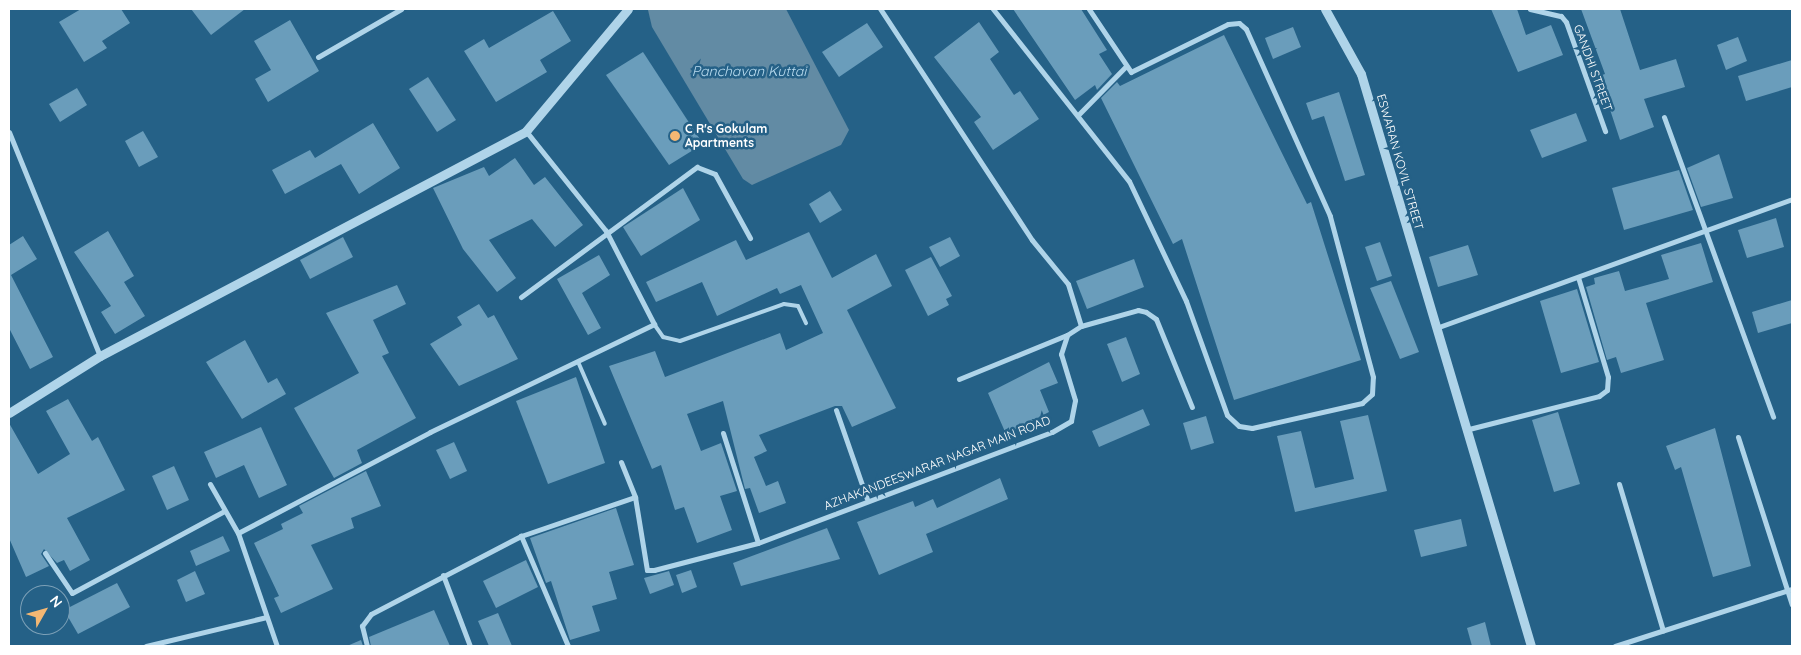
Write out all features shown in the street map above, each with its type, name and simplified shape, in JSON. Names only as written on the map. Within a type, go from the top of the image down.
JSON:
[{"type":"street","points":[[318,57],[401,9]]},
{"type":"street","points":[[9,413],[100,356],[526,131],[628,9]]},
{"type":"street","points":[[880,9],[1032,240],[1068,284],[1081,326]]},
{"type":"street","points":[[993,9],[1079,114],[1129,182],[1186,301],[1227,415],[1239,426],[1252,428],[1362,403],[1372,394],[1373,377],[1330,216],[1246,29],[1239,23],[1228,24],[1131,72],[1090,9]]},
{"type":"street","name":"ESWARAN KOVIL STREET","points":[[1325,9],[1361,74],[1465,430],[1531,646]]},
{"type":"street","name":"GANDHI STREET","points":[[1530,9],[1561,16],[1566,22],[1605,131]]},
{"type":"street","points":[[1079,114],[1126,66]]},
{"type":"street","points":[[1664,117],[1706,227],[1773,417]]},
{"type":"street","points":[[238,532],[430,432],[579,364],[654,324],[606,231],[526,131]]},
{"type":"street","points":[[9,132],[100,356]]},
{"type":"street","points":[[521,297],[606,231],[697,167],[706,168],[715,174],[750,238]]},
{"type":"street","points":[[1436,328],[1578,277],[1706,227],[1792,199]]},
{"type":"street","points":[[1465,430],[1599,396],[1607,390],[1608,377],[1578,277]]},
{"type":"street","points":[[959,379],[1067,335],[1081,326],[1138,310],[1146,312],[1156,319],[1192,407]]},
{"type":"street","name":"AZHAKANDEESWARAR NAGAR MAIN ROAD","points":[[634,497],[647,570],[758,543],[867,499],[1052,432],[1071,421],[1075,400],[1061,354],[1067,335]]},
{"type":"street","points":[[836,410],[867,499]]},
{"type":"street","points":[[723,433],[758,543]]},
{"type":"street","points":[[1738,437],[1790,590],[1792,605]]},
{"type":"street","points":[[367,646],[362,626],[371,614],[521,536],[634,497],[621,462]]},
{"type":"street","points":[[210,484],[224,511],[238,532],[277,646]]},
{"type":"street","points":[[1619,484],[1663,631]]},
{"type":"street","points":[[45,553],[72,593],[224,511]]},
{"type":"street","points":[[521,536],[568,646]]},
{"type":"street","points":[[443,575],[470,646]]},
{"type":"street","points":[[1615,646],[1790,590]]},
{"type":"street","points":[[146,646],[267,617]]},
{"type":"lane","points":[[654,324],[663,337],[680,341],[784,304],[798,306],[806,323]]},
{"type":"lane","points":[[579,364],[605,424]]},
{"type":"water","name":"Panchavan Kuttai","points":[[786,9],[849,130],[841,145],[752,185],[743,179],[652,27],[648,10]]},
{"type":"building","points":[[81,9],[121,9],[130,23],[102,41],[107,48],[84,62],[59,22]]},
{"type":"building","points":[[191,9],[245,9],[211,35]]},
{"type":"building","points":[[1013,9],[1081,9],[1107,50],[1099,54],[1112,74],[1097,90],[1095,85],[1075,100]]},
{"type":"building","points":[[1491,9],[1517,9],[1526,35],[1551,25],[1563,55],[1518,72]]},
{"type":"building","points":[[1581,9],[1620,9],[1640,70],[1676,59],[1685,87],[1644,99],[1654,127],[1620,140],[1599,76],[1605,74]]},
{"type":"building","points":[[553,11],[571,41],[540,60],[547,72],[496,102],[464,51],[484,39],[489,48]]},
{"type":"building","points":[[290,20],[319,71],[268,102],[255,79],[271,70],[254,41]]},
{"type":"building","points":[[979,22],[999,52],[990,59],[1014,95],[1020,91],[1039,119],[993,150],[974,122],[981,117],[934,57]]},
{"type":"building","points":[[867,23],[883,47],[839,77],[822,52]]},
{"type":"building","points":[[1293,27],[1301,47],[1273,59],[1265,38]]},
{"type":"building","points":[[1224,35],[1307,204],[1311,202],[1361,360],[1234,400],[1182,239],[1173,244],[1101,98],[1117,82],[1120,86]]},
{"type":"building","points":[[1738,37],[1747,61],[1726,70],[1717,45]]},
{"type":"building","points":[[643,52],[703,144],[669,165],[606,75]]},
{"type":"building","points":[[1792,60],[1792,87],[1746,101],[1738,76]]},
{"type":"building","points":[[428,77],[456,120],[437,132],[409,89]]},
{"type":"building","points":[[77,88],[87,105],[60,122],[49,104]]},
{"type":"building","points":[[1339,92],[1365,175],[1345,181],[1324,116],[1312,120],[1306,103]]},
{"type":"building","points":[[1576,113],[1587,141],[1542,158],[1530,130]]},
{"type":"building","points":[[373,123],[400,168],[359,194],[341,164],[285,194],[272,170],[310,150],[315,158]]},
{"type":"building","points":[[143,131],[158,157],[139,167],[125,141]]},
{"type":"building","points":[[1719,154],[1733,198],[1701,207],[1687,168]]},
{"type":"building","points":[[515,158],[534,185],[545,177],[583,225],[555,247],[532,219],[489,240],[516,278],[497,292],[463,249],[433,188],[484,167],[489,176]]},
{"type":"building","points":[[1679,170],[1693,210],[1624,230],[1612,188]]},
{"type":"building","points":[[683,188],[700,220],[641,256],[623,227]]},
{"type":"building","points":[[830,191],[842,210],[820,223],[809,204]]},
{"type":"building","points":[[1776,218],[1784,247],[1747,258],[1738,230]]},
{"type":"building","points":[[108,231],[134,276],[124,282],[145,316],[115,334],[101,312],[111,306],[74,252]]},
{"type":"building","points":[[809,232],[832,278],[876,254],[892,286],[847,310],[896,408],[852,427],[842,406],[835,406],[759,435],[767,451],[754,457],[766,486],[778,481],[786,503],[759,513],[750,488],[745,489],[723,401],[687,414],[701,451],[721,443],[737,491],[720,496],[732,530],[697,543],[684,507],[675,510],[661,465],[652,469],[609,366],[655,351],[665,377],[780,333],[786,350],[823,333],[801,285],[780,294],[777,288],[717,316],[702,282],[656,302],[646,282],[736,240],[746,260]]},
{"type":"building","points":[[23,236],[37,259],[11,275],[53,357],[30,369],[9,328],[9,245]]},
{"type":"building","points":[[343,237],[353,257],[310,279],[300,260]]},
{"type":"building","points":[[950,237],[960,256],[940,267],[929,247]]},
{"type":"building","points":[[1380,242],[1392,276],[1377,281],[1365,247]]},
{"type":"building","points":[[1701,243],[1713,282],[1646,303],[1664,360],[1621,373],[1616,357],[1607,360],[1586,287],[1595,284],[1594,278],[1619,271],[1625,291],[1669,279],[1661,255]]},
{"type":"building","points":[[1468,245],[1478,275],[1438,287],[1429,257]]},
{"type":"building","points":[[599,255],[610,275],[582,293],[601,328],[588,335],[557,279]]},
{"type":"building","points":[[931,257],[952,296],[946,299],[949,305],[928,316],[905,270]]},
{"type":"building","points":[[1134,259],[1144,287],[1087,309],[1076,281]]},
{"type":"building","points":[[1391,281],[1419,352],[1400,359],[1370,288]]},
{"type":"building","points":[[397,285],[406,304],[373,320],[389,353],[382,356],[416,418],[357,450],[362,463],[334,478],[294,408],[359,373],[326,313]]},
{"type":"building","points":[[1577,289],[1599,362],[1561,373],[1540,301]]},
{"type":"building","points":[[1792,300],[1792,323],[1758,333],[1752,312]]},
{"type":"building","points":[[479,304],[488,318],[494,315],[518,359],[459,386],[430,344],[462,325],[457,317]]},
{"type":"building","points":[[1126,337],[1140,374],[1122,382],[1107,344]]},
{"type":"building","points":[[245,340],[268,383],[277,378],[286,394],[242,419],[206,362]]},
{"type":"building","points":[[1049,362],[1058,383],[1040,390],[1049,412],[1006,434],[988,393]]},
{"type":"building","points":[[576,377],[605,463],[548,484],[516,401]]},
{"type":"building","points":[[68,399],[92,441],[98,437],[125,490],[67,518],[90,560],[70,571],[64,560],[57,563],[44,549],[41,554],[49,566],[26,577],[9,538],[9,423],[38,474],[70,454],[46,411]]},
{"type":"building","points":[[1143,409],[1150,425],[1099,447],[1092,431]]},
{"type":"building","points":[[1558,412],[1580,484],[1554,492],[1532,420]]},
{"type":"building","points":[[1368,415],[1387,491],[1295,512],[1277,436],[1301,431],[1315,488],[1354,479],[1340,421]]},
{"type":"building","points":[[1206,416],[1214,443],[1191,450],[1183,423]]},
{"type":"building","points":[[261,427],[287,485],[259,498],[244,465],[216,478],[204,452]]},
{"type":"building","points":[[1715,428],[1751,566],[1713,577],[1681,467],[1675,470],[1666,446]]},
{"type":"building","points":[[454,442],[467,471],[450,479],[436,450]]},
{"type":"building","points":[[174,466],[189,500],[167,510],[152,476]]},
{"type":"building","points":[[366,471],[381,506],[351,518],[354,528],[311,545],[333,589],[281,613],[274,598],[279,596],[254,543],[283,529],[281,524],[303,513],[299,506]]},
{"type":"building","points":[[1000,478],[1008,499],[926,534],[933,552],[879,575],[857,522],[913,501],[915,507],[933,499],[937,508]]},
{"type":"building","points":[[616,508],[634,565],[609,572],[617,599],[592,606],[600,631],[570,640],[551,581],[546,583],[530,538]]},
{"type":"building","points":[[1461,519],[1467,546],[1421,557],[1414,530]]},
{"type":"building","points":[[827,528],[840,559],[741,586],[733,563]]},
{"type":"building","points":[[223,536],[230,551],[196,566],[190,551]]},
{"type":"building","points":[[526,560],[538,587],[496,608],[483,581]]},
{"type":"building","points":[[691,570],[697,587],[682,593],[676,575]]},
{"type":"building","points":[[195,571],[205,594],[186,602],[177,580]]},
{"type":"building","points":[[669,571],[674,585],[650,594],[644,578]]},
{"type":"building","points":[[117,583],[130,607],[78,634],[70,620],[70,607]]},
{"type":"building","points":[[434,610],[450,646],[371,646],[369,637]]},
{"type":"building","points":[[498,613],[512,646],[489,646],[478,621]]},
{"type":"building","points":[[1485,622],[1491,646],[1472,646],[1467,628]]},
{"type":"building","points":[[361,640],[363,646],[347,646]]},
{"type":"place","name":"C R's Gokulam Apartments","points":[[675,136]]}]
